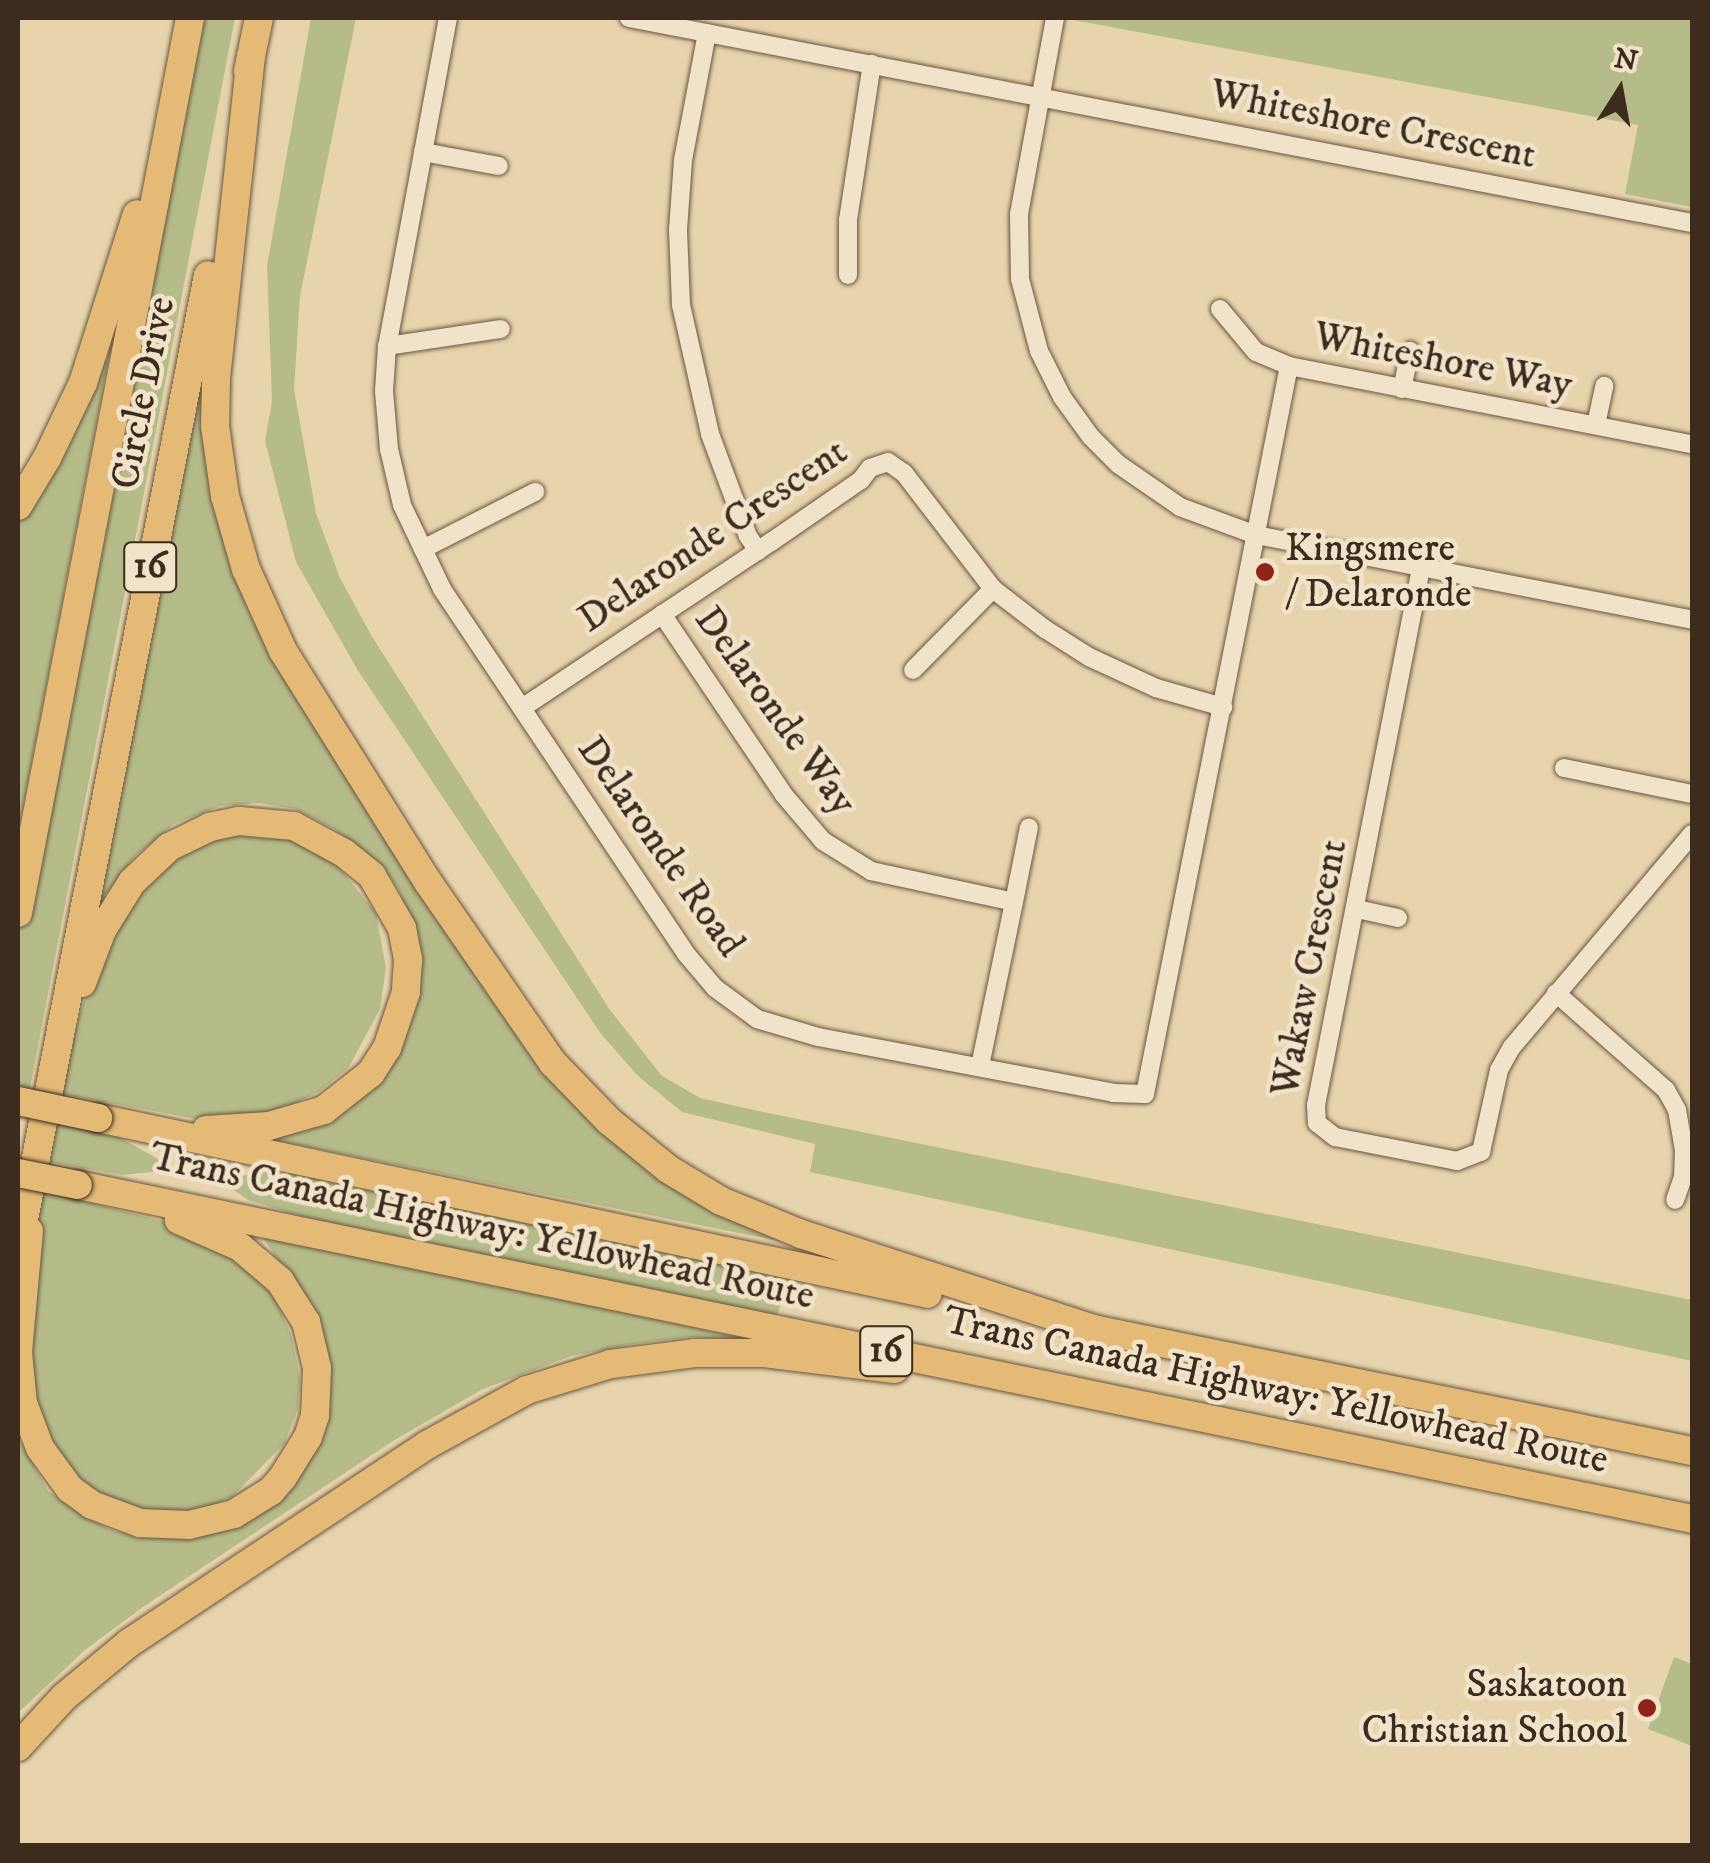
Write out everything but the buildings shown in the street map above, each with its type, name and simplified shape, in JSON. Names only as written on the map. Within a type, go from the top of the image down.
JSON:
[{"type":"highway","name":"Circle Drive","points":[[49,1079],[258,18]]},
{"type":"highway","name":"Circle Drive","points":[[18,913],[188,26]]},
{"type":"highway","points":[[18,506],[66,423],[88,367],[188,26]]},
{"type":"highway","points":[[252,56],[216,380],[218,462],[235,534],[260,601],[298,678],[493,980],[578,1091],[638,1148],[695,1187],[758,1218],[838,1248],[1097,1330]]},
{"type":"highway","points":[[18,1250],[49,1079],[102,930],[132,882],[169,847],[210,827],[264,821],[294,826],[322,839],[372,876],[402,928],[408,960],[406,992],[388,1048],[371,1073],[348,1093],[298,1119],[241,1130],[175,1128],[98,1118]]},
{"type":"highway","name":"16","points":[[18,1101],[98,1118]]},
{"type":"highway","name":"Trans Canada Highway: Yellowhead Route","points":[[98,1118],[1692,1452]]},
{"type":"highway","points":[[38,1144],[18,1353],[23,1403],[40,1448],[70,1489],[114,1515],[140,1523],[189,1526],[234,1514],[271,1491],[308,1437],[315,1416],[317,1368],[306,1322],[280,1281],[240,1246],[213,1232],[78,1185]]},
{"type":"highway","name":"16","points":[[18,1173],[78,1185]]},
{"type":"highway","name":"Trans Canada Highway: Yellowhead Route","points":[[78,1185],[1692,1519]]},
{"type":"highway","points":[[18,1747],[64,1696],[128,1643],[427,1445],[498,1404],[553,1380],[638,1359],[721,1352],[764,1353],[1094,1394]]},
{"type":"street","name":"Delaronde Road","points":[[448,18],[387,346],[384,391],[388,449],[402,505],[442,589],[687,956],[715,988],[757,1018],[818,1037],[1113,1093],[1146,1094],[1256,535]]},
{"type":"street","points":[[629,18],[1040,96]]},
{"type":"street","points":[[1055,18],[1019,215],[1020,279],[1038,351],[1072,410],[1118,464],[1180,507],[1256,535],[1692,620]]},
{"type":"street","points":[[707,33],[683,160],[678,230],[681,305],[710,434],[748,536],[758,551]]},
{"type":"street","points":[[848,275],[848,220],[872,64]]},
{"type":"street","name":"Whiteshore Crescent","points":[[1040,96],[1692,224]]},
{"type":"street","points":[[424,152],[499,166]]},
{"type":"street","points":[[1220,309],[1256,352],[1288,366]]},
{"type":"street","points":[[387,346],[501,329]]},
{"type":"street","points":[[1402,388],[1410,350]]},
{"type":"street","name":"Whiteshore Way","points":[[1256,535],[1288,366],[1692,444]]},
{"type":"street","points":[[1596,425],[1604,386]]},
{"type":"street","name":"Delaronde Crescent","points":[[522,708],[861,480],[870,468],[888,462],[904,473],[993,590],[1108,667],[1190,700],[1223,707]]},
{"type":"street","points":[[423,549],[535,492]]},
{"type":"street","name":"Wakaw Crescent","points":[[1421,568],[1316,1105],[1317,1123],[1335,1137],[1457,1161],[1481,1152],[1499,1070],[1512,1047],[1692,834]]},
{"type":"street","points":[[913,670],[993,590]]},
{"type":"street","name":"Delaronde Way","points":[[662,614],[784,796],[823,841],[871,872],[1014,902]]},
{"type":"street","points":[[1564,768],[1692,794]]},
{"type":"street","points":[[980,1066],[1028,827]]},
{"type":"street","points":[[1357,908],[1398,918]]},
{"type":"street","points":[[1556,993],[1666,1090],[1677,1110],[1684,1150],[1683,1178],[1675,1200]]},
{"type":"green space","points":[[201,18],[235,18],[30,1088],[18,1085],[18,929]]},
{"type":"green space","points":[[311,18],[356,18],[300,296],[294,389],[316,513],[340,578],[371,635],[610,1010],[662,1076],[700,1098],[763,1112],[1692,1300],[1692,1361],[810,1172],[815,1144],[682,1112],[638,1076],[601,1034],[357,669],[296,562],[265,441],[272,401],[267,266]]},
{"type":"green space","points":[[1692,18],[1692,207],[1625,194],[1638,125],[1068,19]]},
{"type":"green space","points":[[104,360],[108,362],[18,834],[18,519]]},
{"type":"green space","points":[[202,373],[230,558],[248,609],[284,675],[537,1058],[784,1242],[278,1141],[279,1136],[377,1077],[413,925],[399,890],[380,863],[333,828],[295,809],[259,803],[220,806],[174,824],[135,856],[100,902]]},
{"type":"green space","points":[[232,831],[304,841],[333,860],[376,913],[386,968],[380,1009],[349,1067],[320,1091],[287,1107],[251,1117],[207,1121],[57,1093],[98,952],[157,868]]},
{"type":"green space","points":[[51,1122],[115,1135],[169,1165],[170,1170],[122,1175],[44,1161]]},
{"type":"green space","points":[[258,1172],[297,1174],[790,1274],[777,1316],[303,1217],[248,1200],[221,1181]]},
{"type":"green space","points":[[38,1190],[166,1222],[248,1265],[274,1297],[291,1334],[300,1378],[298,1409],[284,1444],[232,1497],[201,1511],[130,1511],[80,1485],[42,1436],[22,1334]]},
{"type":"green space","points":[[260,1233],[755,1341],[693,1337],[640,1343],[571,1356],[483,1389],[393,1441],[143,1607],[85,1650],[18,1713],[18,1437],[48,1491],[108,1529],[140,1538],[182,1538],[212,1532],[303,1465],[310,1309]]},
{"type":"green space","points":[[1674,1657],[1692,1664],[1692,1746],[1648,1729]]},
{"type":"place","name":"Kingsmere / Delaronde","points":[[1265,572]]},
{"type":"place","name":"Saskatoon Christian School","points":[[1647,1708]]}]
